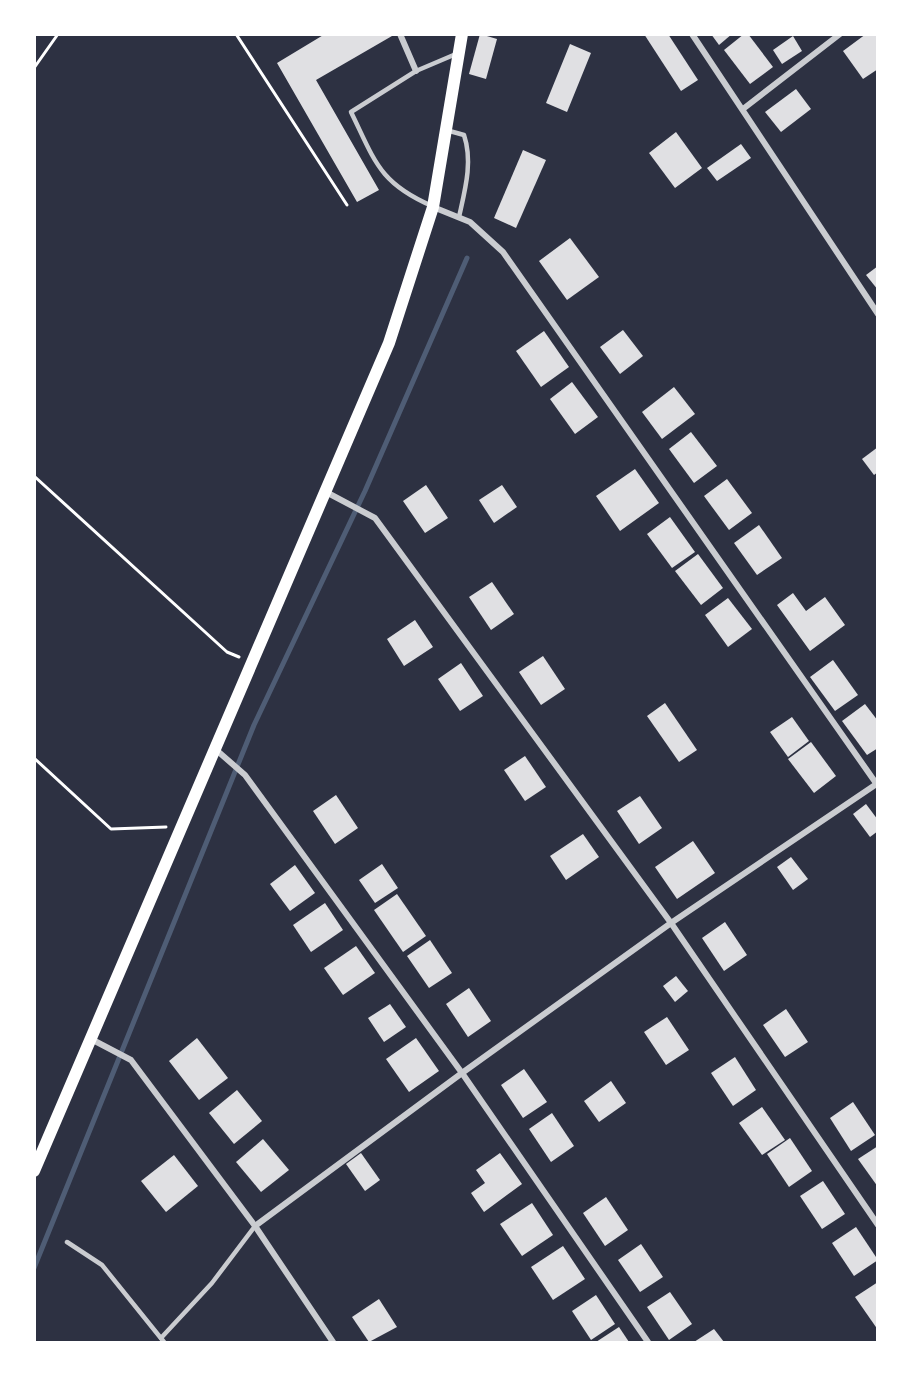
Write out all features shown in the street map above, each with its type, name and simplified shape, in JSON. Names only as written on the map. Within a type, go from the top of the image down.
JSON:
[{"type":"main road","points":[[34,1171],[96,1041],[180,828],[218,752],[251,662],[389,343],[433,207],[462,34]]},
{"type":"street","points":[[400,34],[416,71]]},
{"type":"street","points":[[692,34],[878,314]]},
{"type":"street","points":[[743,109],[840,34]]},
{"type":"street","points":[[255,1226],[462,1073],[671,923],[877,784],[502,252],[470,222],[433,207]]},
{"type":"street","points":[[325,492],[375,518],[671,923],[878,1225]]},
{"type":"street","points":[[218,752],[245,775],[462,1073],[648,1342]]},
{"type":"street","points":[[96,1041],[131,1060],[255,1226],[333,1342]]},
{"type":"lane","points":[[433,207],[405,194],[380,171],[351,112],[416,71],[459,53]]},
{"type":"lane","points":[[446,129],[464,135],[469,151],[466,188],[459,217]]},
{"type":"lane","points":[[67,1242],[102,1265],[163,1340],[212,1283],[255,1226]]},
{"type":"path","points":[[34,68],[58,34]]},
{"type":"path","points":[[236,34],[347,205]]},
{"type":"path","points":[[34,476],[227,652],[251,662]]},
{"type":"path","points":[[34,758],[111,829],[152,826],[180,828]]},
{"type":"building","points":[[325,34],[392,36],[316,80],[379,190],[357,202],[277,63]]},
{"type":"building","points":[[480,34],[497,39],[486,79],[469,74]]},
{"type":"building","points":[[644,34],[668,34],[698,80],[681,91]]},
{"type":"building","points":[[711,34],[732,34],[719,45]]},
{"type":"building","points":[[744,34],[748,34],[773,67],[750,84],[724,50]]},
{"type":"building","points":[[866,34],[878,34],[878,69],[863,79],[843,51]]},
{"type":"building","points":[[793,36],[802,51],[782,64],[773,50]]},
{"type":"building","points":[[570,44],[591,53],[567,112],[546,103]]},
{"type":"building","points":[[796,89],[811,109],[781,132],[765,112]]},
{"type":"building","points":[[676,132],[702,168],[675,188],[649,153]]},
{"type":"building","points":[[741,144],[751,158],[717,181],[707,168]]},
{"type":"building","points":[[523,150],[546,160],[516,228],[494,218]]},
{"type":"building","points":[[570,238],[599,277],[567,300],[539,261]]},
{"type":"building","points":[[878,266],[878,290],[866,275]]},
{"type":"building","points":[[623,330],[643,356],[620,374],[600,347]]},
{"type":"building","points":[[544,331],[569,367],[541,387],[516,351]]},
{"type":"building","points":[[572,382],[598,417],[575,434],[550,399]]},
{"type":"building","points":[[674,387],[695,414],[662,439],[642,412]]},
{"type":"building","points":[[691,432],[717,466],[694,483],[669,449]]},
{"type":"building","points":[[878,447],[878,472],[874,475],[862,459]]},
{"type":"building","points":[[635,469],[659,503],[620,531],[596,496]]},
{"type":"building","points":[[727,479],[752,513],[729,530],[704,496]]},
{"type":"building","points":[[426,485],[448,518],[425,533],[403,501]]},
{"type":"building","points":[[502,485],[517,507],[494,523],[479,500]]},
{"type":"building","points":[[670,517],[695,552],[672,568],[647,534]]},
{"type":"building","points":[[759,525],[782,558],[757,575],[734,543]]},
{"type":"building","points":[[698,554],[723,588],[701,605],[675,571]]},
{"type":"building","points":[[492,582],[514,614],[491,630],[469,597]]},
{"type":"building","points":[[793,593],[806,611],[825,597],[845,625],[810,651],[777,605]]},
{"type":"building","points":[[728,598],[752,629],[728,647],[705,615]]},
{"type":"building","points":[[415,620],[433,647],[404,666],[387,639]]},
{"type":"building","points":[[543,656],[565,689],[541,705],[519,672]]},
{"type":"building","points":[[833,660],[858,695],[835,711],[810,677]]},
{"type":"building","points":[[461,663],[483,696],[460,711],[438,679]]},
{"type":"building","points":[[665,703],[697,750],[679,762],[647,716]]},
{"type":"building","points":[[865,704],[878,721],[878,748],[867,755],[842,721]]},
{"type":"building","points":[[792,717],[809,741],[788,757],[770,732]]},
{"type":"building","points":[[811,742],[836,776],[814,793],[788,759]]},
{"type":"building","points":[[525,756],[546,787],[525,801],[504,770]]},
{"type":"building","points":[[336,795],[358,828],[335,844],[313,811]]},
{"type":"building","points":[[640,796],[662,828],[639,844],[617,811]]},
{"type":"building","points":[[866,804],[878,820],[878,831],[870,837],[853,814]]},
{"type":"building","points":[[583,834],[599,857],[566,880],[550,856]]},
{"type":"building","points":[[693,841],[715,873],[677,899],[655,867]]},
{"type":"building","points":[[791,857],[808,879],[793,890],[777,867]]},
{"type":"building","points":[[382,864],[398,888],[375,903],[359,880]]},
{"type":"building","points":[[295,865],[315,893],[290,911],[270,884]]},
{"type":"building","points":[[397,894],[426,936],[403,952],[374,910]]},
{"type":"building","points":[[325,903],[343,930],[311,952],[293,925]]},
{"type":"building","points":[[725,922],[747,955],[724,971],[702,938]]},
{"type":"building","points":[[430,940],[452,973],[429,988],[407,956]]},
{"type":"building","points":[[356,946],[375,973],[343,995],[324,968]]},
{"type":"building","points":[[676,976],[688,991],[675,1002],[663,986]]},
{"type":"building","points":[[469,988],[491,1021],[468,1037],[446,1004]]},
{"type":"building","points":[[390,1004],[406,1027],[384,1042],[368,1018]]},
{"type":"building","points":[[786,1009],[808,1042],[785,1057],[763,1025]]},
{"type":"building","points":[[667,1017],[689,1050],[666,1065],[644,1032]]},
{"type":"building","points":[[197,1038],[228,1078],[199,1100],[169,1061]]},
{"type":"building","points":[[416,1038],[439,1071],[409,1092],[386,1059]]},
{"type":"building","points":[[735,1057],[756,1090],[733,1106],[711,1073]]},
{"type":"building","points":[[524,1069],[547,1102],[523,1118],[501,1085]]},
{"type":"building","points":[[611,1081],[626,1103],[599,1122],[584,1101]]},
{"type":"building","points":[[237,1090],[262,1121],[234,1144],[209,1113]]},
{"type":"building","points":[[853,1102],[875,1135],[851,1151],[830,1118]]},
{"type":"building","points":[[762,1107],[785,1140],[762,1155],[739,1123]]},
{"type":"building","points":[[552,1113],[574,1146],[551,1162],[529,1129]]},
{"type":"building","points":[[790,1138],[812,1171],[789,1187],[767,1154]]},
{"type":"building","points":[[263,1139],[289,1170],[261,1192],[236,1162]]},
{"type":"building","points":[[878,1146],[878,1187],[858,1159]]},
{"type":"building","points":[[361,1153],[380,1180],[365,1191],[346,1164]]},
{"type":"building","points":[[500,1153],[522,1184],[484,1212],[471,1193],[485,1183],[476,1170]]},
{"type":"building","points":[[174,1155],[198,1186],[166,1212],[141,1181]]},
{"type":"building","points":[[823,1181],[845,1214],[822,1229],[800,1196]]},
{"type":"building","points":[[606,1197],[628,1230],[605,1246],[583,1213]]},
{"type":"building","points":[[532,1203],[553,1235],[522,1256],[500,1224]]},
{"type":"building","points":[[856,1227],[878,1260],[854,1276],[832,1243]]},
{"type":"building","points":[[641,1244],[663,1277],[640,1292],[618,1260]]},
{"type":"building","points":[[563,1246],[585,1279],[553,1300],[531,1267]]},
{"type":"building","points":[[878,1282],[878,1330],[855,1297]]},
{"type":"building","points":[[670,1292],[692,1324],[669,1340],[647,1307]]},
{"type":"building","points":[[596,1295],[615,1324],[591,1340],[572,1311]]},
{"type":"building","points":[[379,1299],[397,1327],[369,1342],[352,1317]]},
{"type":"building","points":[[619,1327],[629,1342],[596,1342]]},
{"type":"building","points":[[714,1329],[724,1342],[694,1342]]},
{"type":"waterway","points":[[34,1268],[254,725],[365,491],[467,258]]}]
